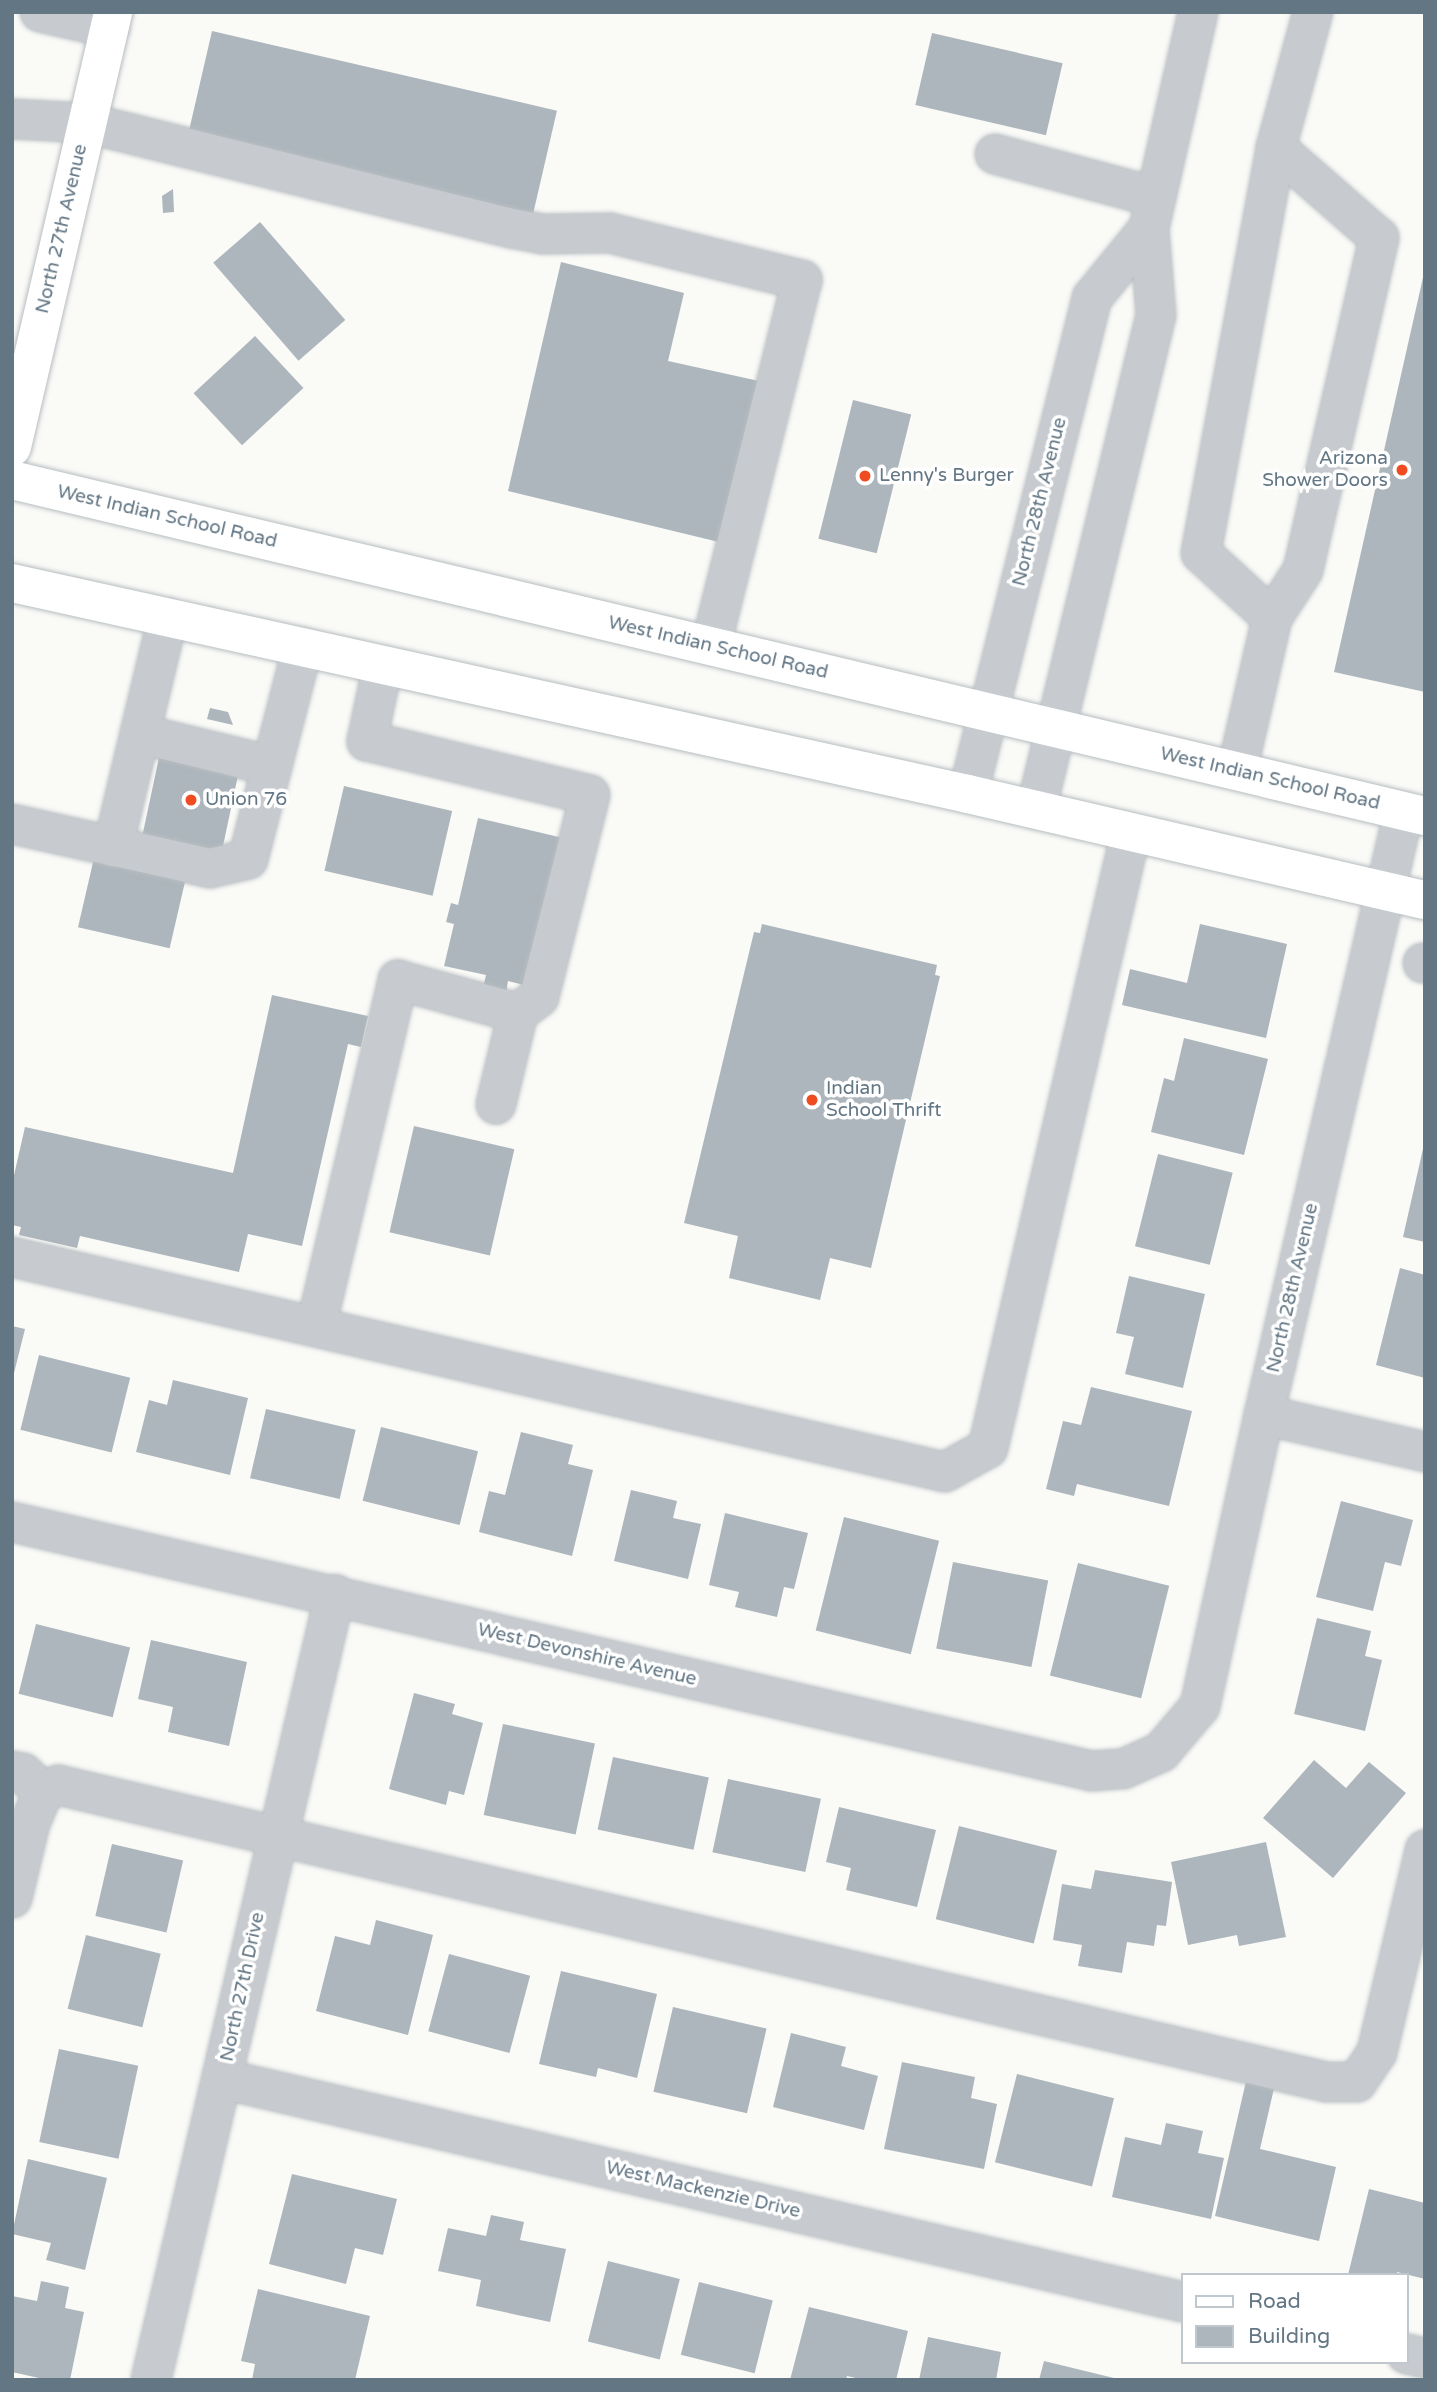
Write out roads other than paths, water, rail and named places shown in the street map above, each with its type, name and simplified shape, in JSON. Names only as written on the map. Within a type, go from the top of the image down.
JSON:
[{"type":"main road","name":"North 27th Avenue","points":[[12,447],[111,20]]},
{"type":"main road","name":"West Indian School Road","points":[[12,480],[1415,814]]},
{"type":"main road","points":[[12,583],[968,794],[1425,900]]},
{"type":"street","points":[[40,12],[111,20]]},
{"type":"street","name":"North 28th Avenue","points":[[1036,810],[1156,315],[1152,213],[1198,12]]},
{"type":"street","points":[[1272,618],[1201,553],[1276,148],[1313,12]]},
{"type":"street","points":[[12,119],[87,123],[512,229],[543,234],[610,233],[802,280],[711,646]]},
{"type":"street","points":[[1237,771],[1272,618],[1303,570],[1379,238],[1276,148]]},
{"type":"street","points":[[995,154],[1152,213]]},
{"type":"street","name":"North 28th Avenue","points":[[968,794],[1091,298],[1152,213]]},
{"type":"street","points":[[113,847],[168,617]]},
{"type":"street","points":[[12,824],[210,868],[248,859],[303,647]]},
{"type":"street","points":[[383,665],[367,741],[590,795],[539,997],[518,1013],[496,1104]]},
{"type":"street","points":[[140,734],[272,766]]},
{"type":"street","name":"North 28th Avenue","points":[[1161,1752],[1200,1706],[1264,1415],[1386,891],[1415,814]]},
{"type":"street","points":[[12,1257],[945,1472],[988,1448],[1131,832]]},
{"type":"street","points":[[316,1327],[398,980],[518,1013]]},
{"type":"street","points":[[1264,1415],[1425,1452]]},
{"type":"street","name":"West Devonshire Avenue","points":[[12,1522],[335,1594],[1091,1771],[1123,1769],[1161,1752]]},
{"type":"street","name":"North 27th Drive","points":[[150,2380],[335,1594]]},
{"type":"street","points":[[12,1770],[23,1773],[43,1792]]},
{"type":"street","points":[[12,1898],[30,1823],[43,1792],[58,1785],[1326,2082],[1357,2082],[1377,2052],[1425,1850]]},
{"type":"street","name":"West Mackenzie Drive","points":[[223,2079],[1182,2302]]},
{"type":"place","name":"Arizona Shower Doors","points":[[1402,470]]},
{"type":"place","name":"Lenny's Burger","points":[[865,476]]},
{"type":"place","name":"Union 76","points":[[191,800]]},
{"type":"place","name":"Indian School Thrift","points":[[812,1100]]}]
